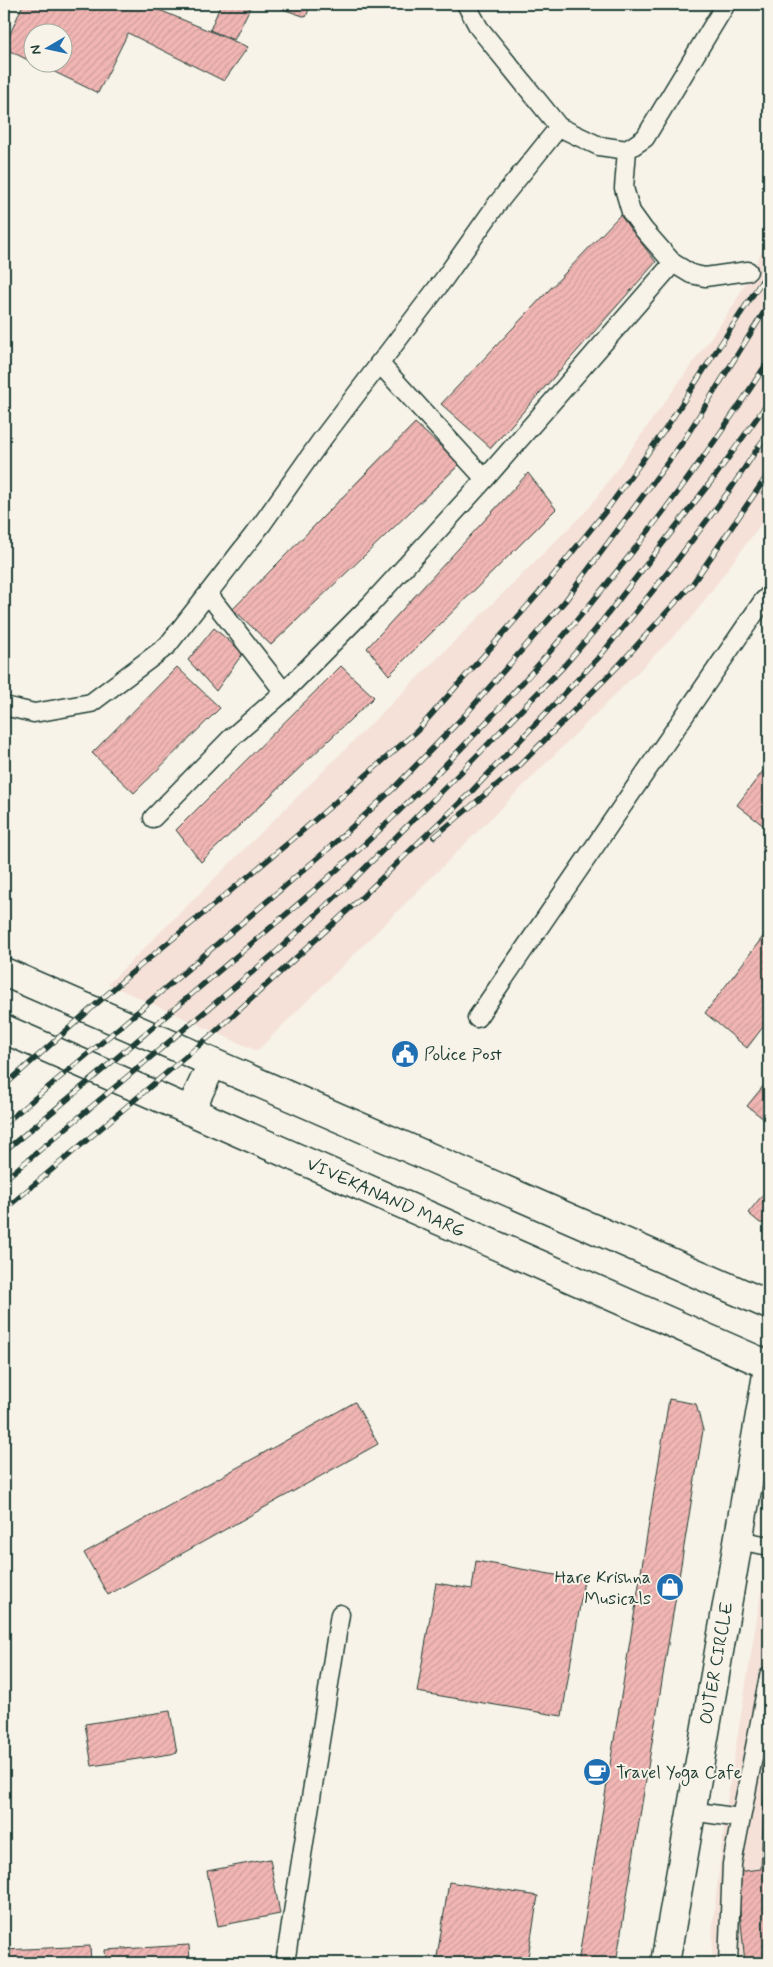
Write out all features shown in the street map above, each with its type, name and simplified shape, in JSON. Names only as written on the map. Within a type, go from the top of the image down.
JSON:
[{"type":"main road","points":[[4,972],[769,1305]]},
{"type":"main road","name":"VIVEKANAND MARG","points":[[4,1029],[769,1364]]},
{"type":"main road","points":[[190,1110],[212,1064]]},
{"type":"main road","name":"OUTER CIRCLE","points":[[665,1963],[769,1364]]},
{"type":"lane","points":[[466,4],[479,28],[559,127],[599,146],[626,150],[645,138],[726,4]]},
{"type":"lane","points":[[4,706],[34,713],[91,703],[167,646],[444,279],[497,204],[559,127]]},
{"type":"lane","points":[[626,150],[624,188],[631,212],[673,263],[691,274],[705,277],[748,271]]},
{"type":"lane","points":[[153,818],[230,739],[284,692],[370,604],[484,479],[673,263]]},
{"type":"lane","points":[[379,363],[484,479]]},
{"type":"lane","points":[[208,594],[284,692]]},
{"type":"lane","points":[[477,1018],[767,600]]},
{"type":"lane","points":[[737,1540],[769,1546]]},
{"type":"lane","points":[[285,1963],[340,1614]]},
{"type":"lane","points":[[728,1963],[732,1864],[769,1676]]},
{"type":"lane","points":[[691,1811],[740,1818]]},
{"type":"shaded area","points":[[769,238],[769,513],[690,620],[257,1051],[108,984],[589,508],[732,308]]},
{"type":"shaded area","points":[[769,1544],[769,1963],[712,1963],[713,1920],[728,1794]]},
{"type":"building","points":[[23,4],[145,4],[248,47],[224,81],[128,33],[98,93],[55,72],[72,72],[72,22],[22,22],[22,57],[4,48]]},
{"type":"building","points":[[221,4],[252,4],[234,40],[210,30]]},
{"type":"building","points":[[268,4],[311,4],[306,17]]},
{"type":"building","points":[[620,215],[656,262],[491,448],[441,404]]},
{"type":"building","points":[[415,423],[460,464],[271,645],[233,609]]},
{"type":"building","points":[[528,473],[556,509],[389,675],[367,648]]},
{"type":"building","points":[[214,628],[243,653],[216,691],[188,660]]},
{"type":"building","points":[[341,666],[374,697],[201,862],[176,830]]},
{"type":"building","points":[[177,667],[220,708],[134,793],[92,753]]},
{"type":"building","points":[[769,763],[769,830],[737,805]]},
{"type":"building","points":[[765,934],[769,938],[769,1019],[747,1048],[705,1013]]},
{"type":"building","points":[[769,1079],[769,1123],[747,1106]]},
{"type":"building","points":[[769,1187],[769,1223],[760,1223],[748,1213]]},
{"type":"building","points":[[669,1399],[696,1404],[703,1430],[616,1963],[578,1963]]},
{"type":"building","points":[[355,1402],[378,1444],[108,1595],[84,1553]]},
{"type":"building","points":[[476,1561],[584,1580],[562,1716],[417,1692],[436,1583],[472,1589]]},
{"type":"building","points":[[170,1711],[177,1753],[92,1766],[85,1724]]},
{"type":"building","points":[[769,1746],[769,1963],[745,1963],[736,1872],[761,1869],[765,1774]]},
{"type":"building","points":[[270,1859],[280,1914],[218,1926],[207,1871]]},
{"type":"building","points":[[449,1882],[538,1896],[527,1963],[436,1963]]},
{"type":"building","points":[[189,1945],[190,1963],[106,1963],[105,1950]]},
{"type":"building","points":[[90,1946],[91,1963],[4,1963],[4,1950]]},
{"type":"railway","points":[[4,1086],[129,975],[293,839],[417,731],[539,593],[605,512],[666,428],[769,270]]},
{"type":"railway","points":[[4,1124],[327,850],[393,789],[466,714],[565,601],[682,443],[769,304]]},
{"type":"railway","points":[[4,1151],[288,913],[392,818],[461,749],[557,644],[632,552],[703,458],[769,360]]},
{"type":"railway","points":[[4,1180],[275,953],[348,885],[461,772],[563,667],[596,629],[716,475],[769,401]]},
{"type":"railway","points":[[4,1210],[215,1032],[359,900],[472,791],[600,656],[672,567],[732,487],[769,431]]},
{"type":"railway","points":[[434,837],[517,768],[619,665],[693,583],[769,473]]},
{"type":"place","name":"Police Post","points":[[405,1054]]},
{"type":"place","name":"Hare Krishna Musicals","points":[[670,1587]]},
{"type":"place","name":"Travel Yoga Cafe","points":[[597,1772]]}]
